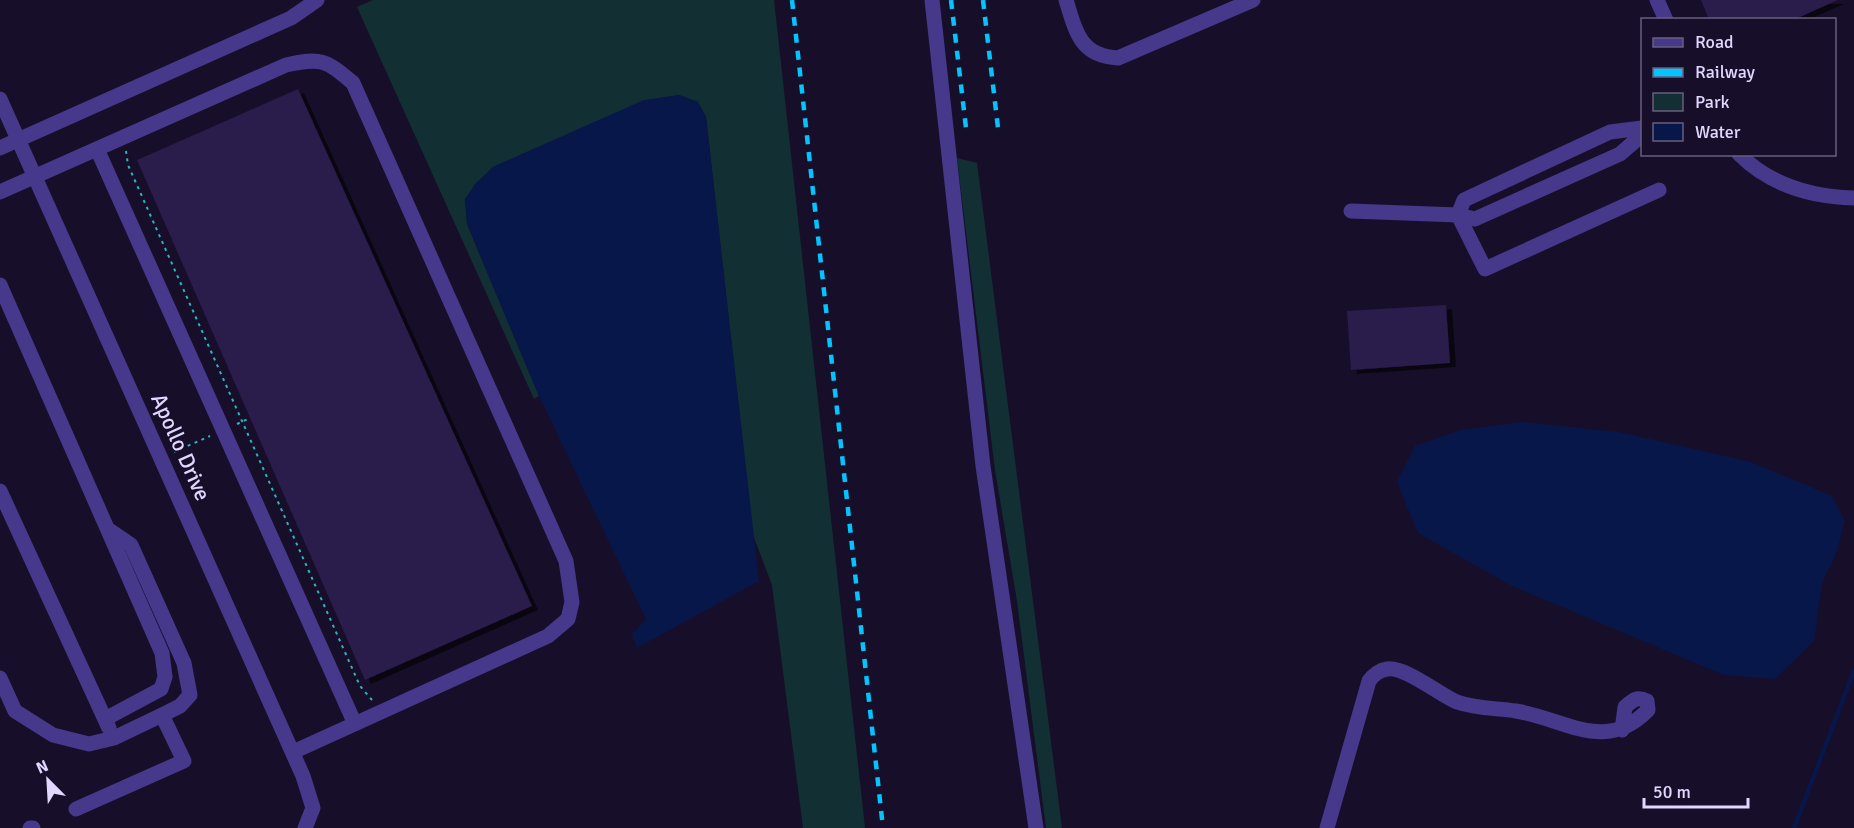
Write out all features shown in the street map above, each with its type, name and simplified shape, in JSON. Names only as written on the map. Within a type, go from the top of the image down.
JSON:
[{"type":"street","points":[[0,148],[291,18],[317,0]]},
{"type":"street","points":[[932,0],[982,466],[1036,828]]},
{"type":"street","points":[[1066,0],[1079,39],[1103,57],[1118,58],[1253,0]]},
{"type":"street","points":[[1657,0],[1665,18]]},
{"type":"street","points":[[0,192],[286,65],[307,61],[330,63],[353,83],[566,561],[572,602],[568,619],[548,636],[293,752]]},
{"type":"street","name":"Apollo Drive","points":[[0,99],[311,794],[309,822]]},
{"type":"street","points":[[1641,128],[1610,132],[1474,195],[1464,200],[1458,215],[1485,269],[1659,190]]},
{"type":"street","points":[[1351,211],[1458,215],[1475,219],[1620,154],[1641,136]]},
{"type":"street","points":[[97,149],[355,724]]},
{"type":"street","points":[[1741,156],[1765,175],[1787,186],[1831,197],[1854,198]]},
{"type":"street","points":[[0,285],[162,653],[165,677],[160,689],[105,718]]},
{"type":"street","points":[[0,490],[114,738]]},
{"type":"street","points":[[0,678],[15,711],[53,735],[89,744],[114,738],[162,715],[180,706],[190,695],[184,663],[131,545],[109,530]]},
{"type":"street","points":[[1327,828],[1369,681],[1374,675],[1388,668],[1400,671],[1456,702],[1518,712],[1593,732],[1622,730]]},
{"type":"street","points":[[76,809],[184,761],[162,715]]},
{"type":"path","points":[[123,138],[128,165],[360,686],[381,712]]},
{"type":"path","points":[[161,458],[248,419]]},
{"type":"green space","points":[[373,0],[774,0],[865,828],[803,828],[772,585],[753,535],[706,117],[698,102],[679,95],[643,101],[493,167],[465,199],[467,224],[539,396],[534,399],[357,7]]},
{"type":"green space","points":[[957,158],[977,163],[1062,828],[1046,828],[1017,601],[995,470]]},
{"type":"water","points":[[679,95],[698,102],[706,117],[759,581],[637,648],[632,634],[646,619],[539,396],[467,224],[465,199],[475,184],[493,167],[644,100]]},
{"type":"water","points":[[1521,422],[1619,432],[1751,462],[1832,496],[1845,521],[1837,551],[1822,583],[1814,641],[1775,679],[1724,675],[1510,585],[1418,533],[1397,482],[1415,446],[1461,430]]},
{"type":"building","points":[[1701,0],[1838,0],[1798,18],[1708,18]]},
{"type":"building","points":[[298,89],[532,606],[365,680],[137,160]]},
{"type":"building","points":[[1446,305],[1450,363],[1351,370],[1347,311]]},
{"type":"waterway","points":[[1794,828],[1854,671]]},
{"type":"railway","points":[[792,0],[883,828]]},
{"type":"railway","points":[[951,0],[966,128]]},
{"type":"railway","points":[[983,0],[998,128]]}]
